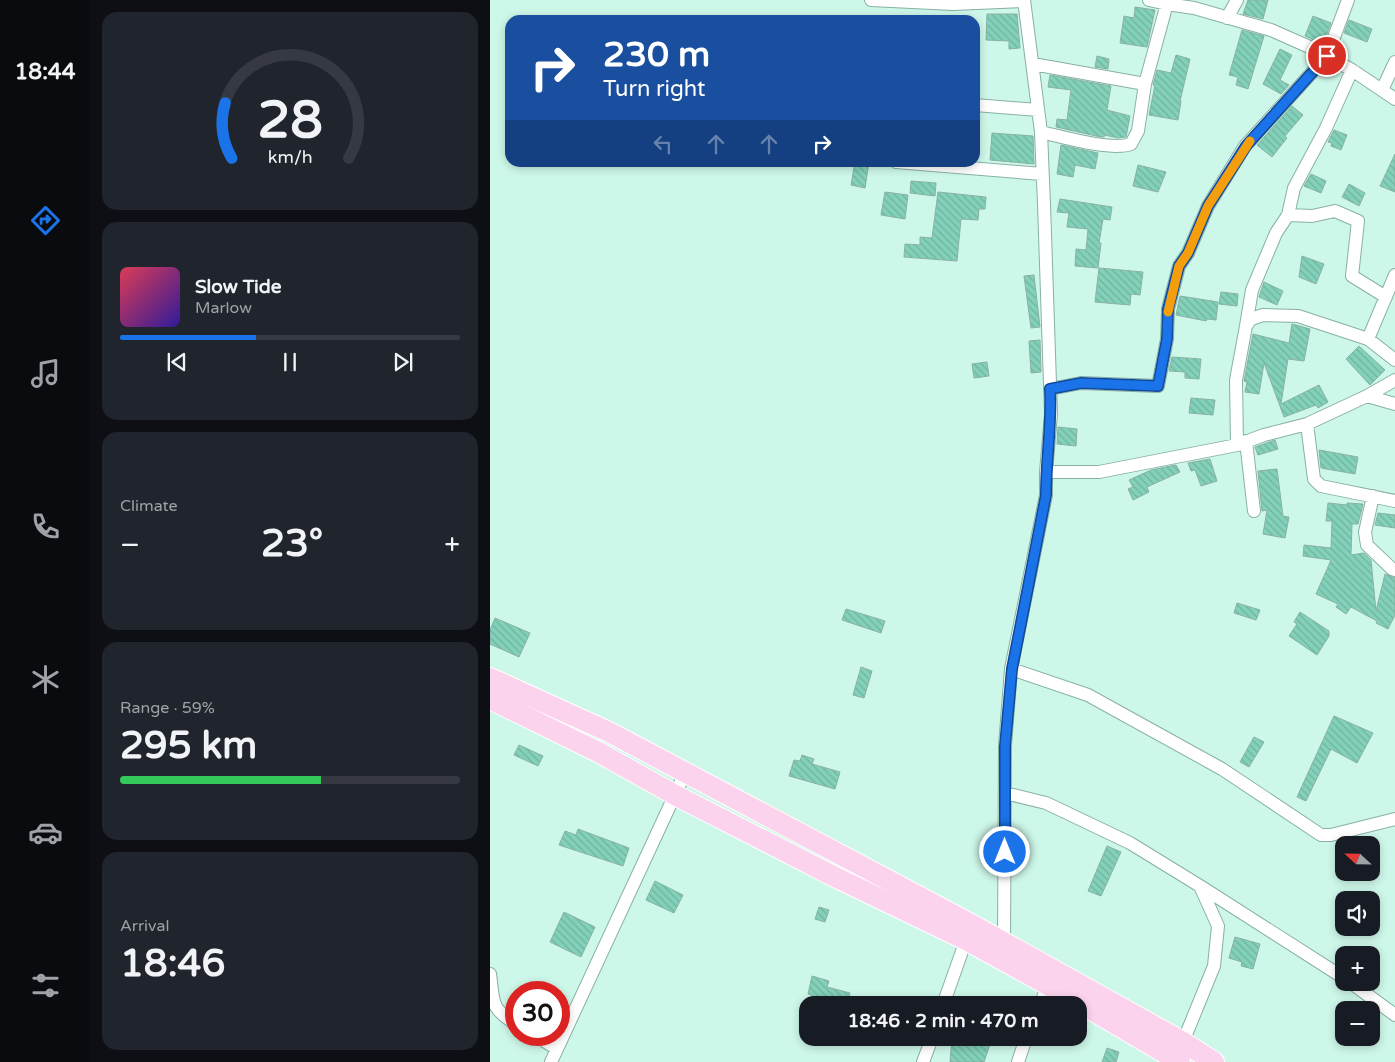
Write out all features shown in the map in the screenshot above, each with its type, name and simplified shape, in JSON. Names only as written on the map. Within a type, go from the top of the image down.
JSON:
[{"type":"main road","points":[[490,678],[609,732],[1004,942],[1182,1052]]},
{"type":"main road","points":[[490,699],[598,752],[675,795],[833,876],[966,940],[1048,985],[1182,1052],[1214,1062]]},
{"type":"street","points":[[871,0],[953,4],[1024,0],[1041,132],[1052,414],[1046,472],[1046,495],[1012,669],[1005,746],[1004,942]]},
{"type":"street","points":[[1149,0],[1194,8],[1271,30],[1327,56],[1352,70],[1395,99]]},
{"type":"street","points":[[1227,18],[1238,0]]},
{"type":"street","points":[[1050,389],[1081,383],[1158,386],[1167,339],[1168,309],[1179,266],[1188,253],[1208,206],[1246,146],[1327,56],[1348,0]]},
{"type":"street","points":[[1041,132],[1107,146],[1131,144],[1138,131],[1145,84],[1168,2]]},
{"type":"street","points":[[1382,90],[1395,62]]},
{"type":"street","points":[[1033,64],[1145,84]]},
{"type":"street","points":[[1254,512],[1242,443],[1236,380],[1252,290],[1276,233],[1288,215],[1294,188],[1326,128],[1352,70]]},
{"type":"street","points":[[980,105],[1038,110]]},
{"type":"street","points":[[957,167],[1042,174]]},
{"type":"street","points":[[1288,215],[1312,216],[1335,211],[1358,221],[1352,276],[1386,297]]},
{"type":"street","points":[[1368,339],[1395,276]]},
{"type":"street","points":[[1246,326],[1250,319],[1263,315],[1298,316],[1368,339],[1395,360]]},
{"type":"street","points":[[1046,472],[1099,472],[1242,443],[1307,424],[1367,396],[1395,380]]},
{"type":"street","points":[[1367,396],[1395,404]]},
{"type":"street","points":[[1307,424],[1314,479],[1325,488],[1395,501]]},
{"type":"street","points":[[1373,496],[1365,532],[1367,546],[1395,570]]},
{"type":"street","points":[[1012,669],[1088,695],[1222,769],[1321,835],[1331,835],[1395,819]]},
{"type":"street","points":[[551,1062],[685,773]]},
{"type":"street","points":[[1005,793],[1046,803],[1130,843],[1335,972]]},
{"type":"street","points":[[1182,1052],[1214,966],[1218,926],[1200,886]]},
{"type":"street","points":[[946,996],[966,940]]},
{"type":"street","points":[[490,974],[493,1002],[498,1012],[505,1017]]},
{"type":"street","points":[[1044,996],[1048,985]]},
{"type":"street","points":[[1362,991],[1395,1015]]},
{"type":"street","points":[[552,1046],[557,1049]]},
{"type":"street","points":[[923,1062],[929,1046]]},
{"type":"street","points":[[1018,1062],[1023,1046]]},
{"type":"building","points":[[1248,0],[1268,0],[1263,19],[1243,14]]},
{"type":"building","points":[[1135,7],[1155,10],[1147,47],[1120,43],[1124,16],[1134,18]]},
{"type":"building","points":[[987,14],[1017,14],[1020,48],[1009,49],[1009,41],[986,40]]},
{"type":"building","points":[[1313,16],[1331,23],[1323,44],[1305,36]]},
{"type":"building","points":[[1349,20],[1372,29],[1367,42],[1344,33]]},
{"type":"building","points":[[1242,30],[1264,36],[1248,89],[1236,85],[1238,77],[1229,75]]},
{"type":"building","points":[[1280,49],[1292,55],[1280,80],[1289,85],[1281,94],[1263,84]]},
{"type":"building","points":[[1176,55],[1190,59],[1180,101],[1178,120],[1149,115],[1157,70],[1171,73]]},
{"type":"building","points":[[1097,56],[1109,59],[1108,69],[1095,67]]},
{"type":"building","points":[[1050,75],[1111,86],[1107,110],[1130,116],[1126,137],[1118,138],[1105,135],[1101,137],[1056,127],[1057,119],[1067,120],[1071,90],[1048,87]]},
{"type":"building","points":[[1292,106],[1303,115],[1285,136],[1287,138],[1272,157],[1257,145]]},
{"type":"building","points":[[1334,130],[1347,135],[1341,150],[1331,146],[1332,143],[1328,142]]},
{"type":"building","points":[[992,133],[1033,136],[1034,164],[990,160]]},
{"type":"building","points":[[1061,145],[1098,153],[1095,169],[1075,165],[1073,177],[1057,174]]},
{"type":"building","points":[[1395,154],[1395,192],[1380,186]]},
{"type":"building","points":[[1138,165],[1166,172],[1158,192],[1133,186]]},
{"type":"building","points":[[854,167],[868,167],[865,188],[851,185]]},
{"type":"building","points":[[1311,174],[1326,181],[1321,193],[1304,186]]},
{"type":"building","points":[[911,181],[936,183],[935,196],[910,193]]},
{"type":"building","points":[[1349,184],[1365,193],[1359,206],[1342,197]]},
{"type":"building","points":[[885,192],[908,195],[905,219],[881,215]]},
{"type":"building","points":[[938,192],[986,197],[985,209],[979,209],[978,220],[961,219],[957,261],[904,257],[905,244],[920,245],[920,237],[932,238]]},
{"type":"building","points":[[1060,199],[1112,207],[1110,220],[1103,219],[1099,243],[1101,243],[1098,268],[1075,266],[1076,249],[1086,250],[1088,229],[1067,227],[1069,213],[1057,212]]},
{"type":"building","points":[[1302,256],[1324,264],[1316,284],[1299,277]]},
{"type":"building","points":[[1099,268],[1143,272],[1140,295],[1131,294],[1130,305],[1095,302]]},
{"type":"building","points":[[1034,275],[1040,327],[1031,328],[1024,276]]},
{"type":"building","points":[[1264,282],[1283,291],[1277,305],[1259,297]]},
{"type":"building","points":[[1221,292],[1238,294],[1237,306],[1219,304]]},
{"type":"building","points":[[1180,296],[1218,302],[1216,320],[1207,319],[1206,321],[1176,315]]},
{"type":"building","points":[[1292,324],[1310,329],[1304,361],[1288,359],[1281,404],[1319,385],[1328,402],[1318,408],[1316,405],[1284,417],[1264,363],[1259,394],[1245,392],[1247,382],[1244,381],[1253,334],[1289,343]]},
{"type":"building","points":[[1040,340],[1041,372],[1031,373],[1029,341]]},
{"type":"building","points":[[1359,346],[1385,370],[1370,385],[1346,359]]},
{"type":"building","points":[[1172,357],[1201,359],[1199,379],[1185,378],[1185,372],[1169,371]]},
{"type":"building","points":[[987,362],[989,376],[974,378],[972,364]]},
{"type":"building","points":[[1191,398],[1215,400],[1213,415],[1189,413]]},
{"type":"building","points":[[1058,427],[1077,429],[1076,446],[1057,444]]},
{"type":"building","points":[[1275,440],[1278,449],[1258,455],[1255,447]]},
{"type":"building","points":[[1319,450],[1358,457],[1355,474],[1321,468]]},
{"type":"building","points":[[1210,459],[1217,481],[1201,486],[1195,470],[1191,471],[1188,463]]},
{"type":"building","points":[[1176,465],[1180,472],[1147,487],[1149,492],[1133,500],[1128,489],[1133,487],[1129,480],[1151,470]]},
{"type":"building","points":[[1277,469],[1283,516],[1289,517],[1285,538],[1263,534],[1267,510],[1262,511],[1258,471]]},
{"type":"building","points":[[1328,503],[1363,504],[1358,524],[1352,524],[1351,555],[1364,553],[1371,560],[1376,611],[1385,574],[1395,578],[1395,615],[1388,629],[1351,607],[1346,614],[1336,607],[1338,604],[1316,594],[1331,560],[1303,556],[1304,545],[1331,548],[1332,521],[1326,521]]},
{"type":"building","points":[[1378,513],[1395,515],[1395,528],[1375,525]]},
{"type":"building","points":[[1237,603],[1260,610],[1256,620],[1234,613]]},
{"type":"building","points":[[846,609],[885,621],[881,633],[842,620]]},
{"type":"building","points":[[1300,612],[1329,631],[1329,636],[1317,655],[1289,636],[1297,624],[1294,622]]},
{"type":"building","points":[[495,618],[530,633],[519,657],[490,644],[490,630]]},
{"type":"building","points":[[861,667],[872,671],[864,698],[853,695]]},
{"type":"building","points":[[1334,716],[1373,733],[1357,763],[1331,749],[1306,801],[1297,797]]},
{"type":"building","points":[[1254,737],[1264,742],[1249,767],[1240,762]]},
{"type":"building","points":[[519,745],[543,756],[538,766],[514,755]]},
{"type":"building","points":[[802,755],[814,759],[812,764],[840,772],[835,789],[789,776],[794,760],[800,761]]},
{"type":"building","points":[[578,829],[629,848],[623,866],[559,845],[565,831],[576,835]]},
{"type":"building","points":[[1107,846],[1121,852],[1101,896],[1088,891]]},
{"type":"building","points":[[655,881],[683,895],[674,913],[646,900]]},
{"type":"building","points":[[819,907],[829,910],[825,922],[815,919]]},
{"type":"building","points":[[564,912],[595,927],[581,957],[550,942]]},
{"type":"building","points":[[1235,937],[1260,944],[1253,969],[1241,966],[1242,962],[1229,958]]},
{"type":"building","points":[[812,976],[829,981],[827,987],[850,993],[849,996],[812,996],[808,994]]},
{"type":"building","points":[[951,1046],[989,1046],[984,1062],[950,1062]]},
{"type":"building","points":[[1107,1048],[1119,1052],[1116,1062],[1102,1062]]},
{"type":"slow traffic","points":[[1168,312],[1179,266],[1188,253],[1208,206],[1250,141]]},
{"type":"route","points":[[1005,852],[1005,746],[1012,669],[1046,495],[1046,472],[1052,414],[1050,389],[1081,383],[1158,386],[1167,339],[1168,309],[1179,266],[1188,253],[1208,206],[1246,146],[1327,56]]}]
